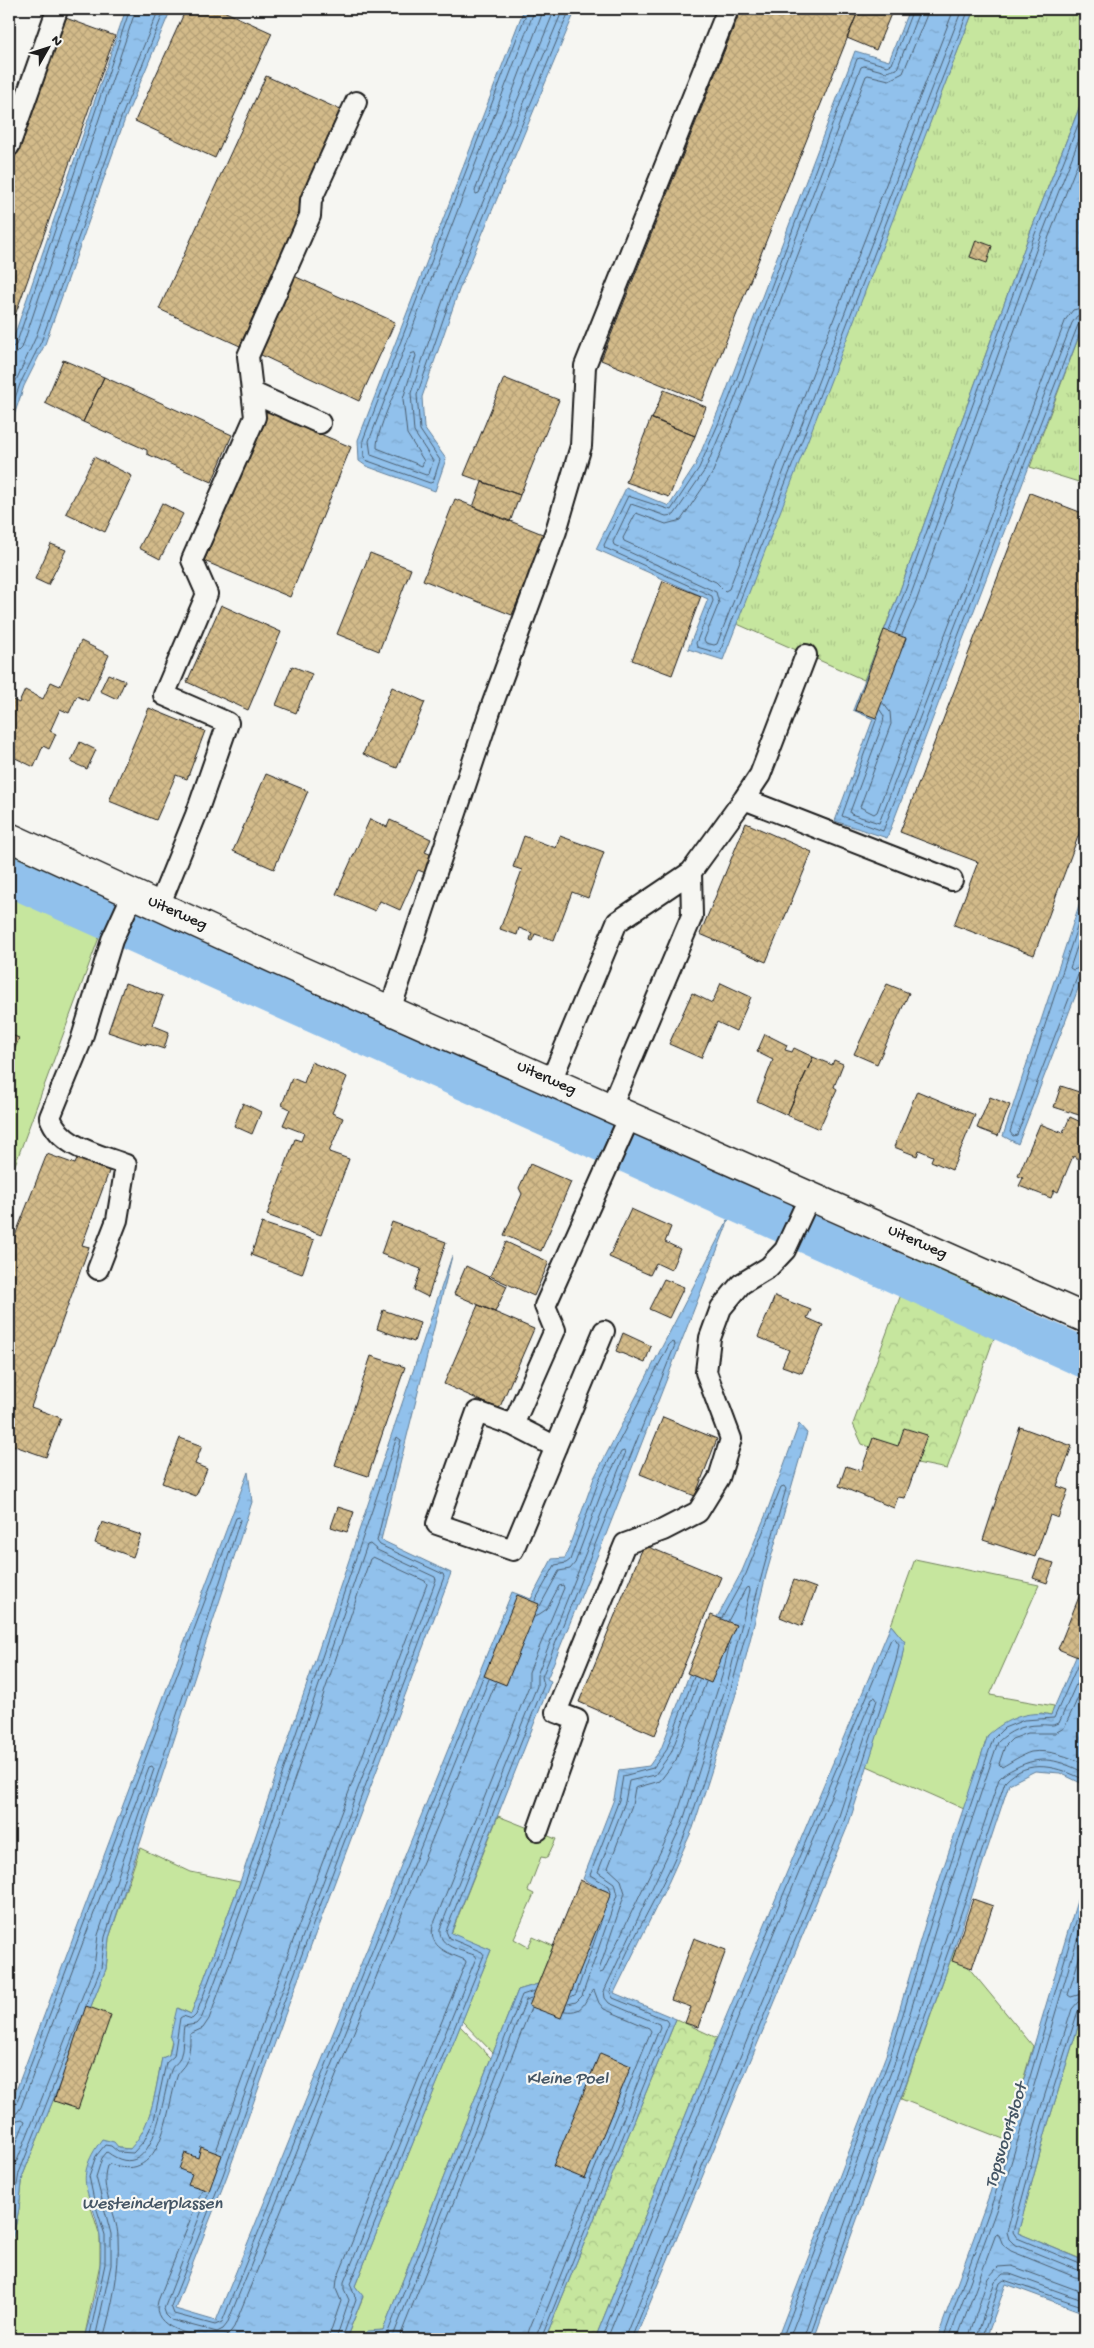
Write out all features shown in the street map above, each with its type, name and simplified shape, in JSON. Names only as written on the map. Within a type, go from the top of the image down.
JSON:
[{"type":"street","name":"Uiterweg","points":[[9,837],[128,903],[159,906],[551,1081],[618,1129],[1085,1318]]},
{"type":"lane","points":[[390,1010],[490,711],[556,530],[580,446],[585,366],[728,9]]},
{"type":"lane","points":[[9,146],[56,13]]},
{"type":"lane","points":[[159,906],[196,815],[228,724],[164,695],[207,594],[192,560],[256,417],[248,356],[310,216],[311,200],[356,102]]},
{"type":"lane","points":[[253,393],[320,423]]},
{"type":"lane","points":[[551,1081],[617,922],[691,872],[744,799],[760,775],[806,655]]},
{"type":"lane","points":[[744,799],[952,880]]},
{"type":"lane","points":[[513,1425],[555,1330],[545,1306],[618,1129],[692,916],[691,872]]},
{"type":"lane","points":[[98,1269],[117,1220],[126,1165],[73,1144],[60,1136],[54,1128],[50,1117],[81,1040],[112,940],[128,903]]},
{"type":"lane","points":[[538,1830],[577,1720],[556,1712],[625,1544],[663,1530],[698,1512],[719,1478],[731,1439],[706,1372],[710,1338],[721,1308],[741,1284],[770,1267],[785,1250],[792,1238],[805,1205]]},
{"type":"lane","points":[[556,1447],[513,1425],[477,1412],[437,1524],[513,1550],[556,1447],[604,1331]]},
{"type":"green space","points":[[974,9],[1085,9],[1085,93],[1028,238],[899,593],[864,680],[735,623]]},
{"type":"green space","points":[[1085,320],[1085,484],[1030,467]]},
{"type":"green space","points":[[9,853],[114,897],[9,1181]]},
{"type":"green space","points":[[916,1254],[1009,1296],[947,1469],[907,1461],[862,1444],[853,1424]]},
{"type":"green space","points":[[915,1559],[1039,1585],[990,1695],[1054,1706],[1051,1715],[1041,1713],[988,1735],[964,1809],[867,1766],[901,1661],[905,1642],[891,1625]]},
{"type":"green space","points":[[498,1816],[556,1839],[547,1858],[541,1857],[528,1891],[534,1894],[514,1939],[528,1947],[533,1937],[553,1946],[538,1984],[518,1990],[493,2053],[462,2021],[491,1950],[451,1934]]},
{"type":"green space","points":[[140,1848],[191,1872],[240,1882],[191,2014],[178,2008],[169,2055],[162,2058],[149,2118],[144,2129],[131,2149],[119,2148],[89,2201],[100,2236],[100,2264],[84,2339],[9,2339],[9,2256],[19,2209],[23,2175],[106,1969],[109,1938]]},
{"type":"green space","points":[[954,1950],[1033,2046],[1006,2140],[901,2099]]},
{"type":"green space","points":[[1085,2004],[1085,2253],[1083,2260],[1018,2233],[1047,2127]]},
{"type":"green space","points":[[676,2019],[717,2038],[595,2339],[545,2339]]},
{"type":"green space","points":[[460,2026],[491,2058],[383,2330],[367,2332],[364,2339],[346,2339],[363,2297],[355,2286]]},
{"type":"water","points":[[126,9],[171,9],[125,119],[45,344],[24,386],[9,430],[9,351]]},
{"type":"water","points":[[524,9],[576,9],[459,290],[422,397],[424,428],[446,459],[435,491],[366,466],[359,461],[358,440]]},
{"type":"water","points":[[909,9],[974,9],[723,660],[688,649],[708,599],[596,549],[626,488],[669,506],[695,466],[724,397],[855,51],[889,61]]},
{"type":"water","points":[[1085,93],[1085,320],[887,838],[835,821],[873,719],[853,710],[899,593],[1028,238]]},
{"type":"water","points":[[1085,887],[1085,971],[1018,1144],[1003,1136]]},
{"type":"water","name":"Westeinderplassen","points":[[732,1212],[605,1537],[547,1679],[551,1681],[451,1933],[491,1950],[355,2286],[363,2296],[346,2339],[84,2339],[99,2275],[101,2250],[97,2222],[86,2188],[87,2167],[92,2154],[102,2139],[114,2142],[119,2148],[130,2149],[138,2139],[144,2129],[152,2106],[162,2058],[169,2055],[172,2042],[170,2038],[177,2008],[191,2014],[240,1882],[452,1256],[381,1540],[451,1573],[287,2009],[227,2176],[175,2309],[216,2321],[512,1592],[531,1599],[552,1559],[565,1558],[594,1478]]},
{"type":"water","name":"Kleine Poel","points":[[799,1424],[807,1433],[766,1575],[740,1681],[707,1785],[693,1828],[614,1993],[676,2019],[545,2339],[364,2339],[367,2331],[383,2330],[518,1990],[538,1984],[571,1993],[606,1891],[583,1879],[614,1799],[619,1770],[649,1766],[661,1749],[703,1638],[720,1612],[742,1571],[766,1514]]},
{"type":"water","points":[[248,1472],[252,1502],[109,1938],[106,1969],[23,2175],[19,2209],[9,2256],[9,2109]]},
{"type":"water","points":[[891,1625],[905,1642],[901,1662],[849,1823],[635,2339],[595,2339],[717,2038]]},
{"type":"water","points":[[1082,1643],[1085,1644],[1085,1785],[1060,1773],[1035,1771],[1009,1784],[954,1950],[814,2339],[777,2339],[886,2055],[927,1917],[988,1735],[1002,1724],[1017,1717],[1034,1714],[1051,1715]]},
{"type":"water","name":"Topsvoortsloot","points":[[1085,1874],[1085,2004],[1047,2127],[1018,2233],[1082,2260],[1085,2253],[1085,2313],[1006,2284],[986,2339],[937,2339],[990,2193]]},
{"type":"building","points":[[186,9],[219,9],[272,33],[215,158],[135,121]]},
{"type":"building","points":[[741,9],[859,9],[702,401],[601,360]]},
{"type":"building","points":[[859,9],[893,9],[876,50],[847,38]]},
{"type":"building","points":[[63,17],[115,36],[9,332],[9,170]]},
{"type":"building","points":[[266,76],[347,113],[240,346],[159,309]]},
{"type":"building","points":[[976,240],[992,246],[987,263],[970,257]]},
{"type":"building","points":[[294,276],[395,322],[359,401],[259,354]]},
{"type":"building","points":[[63,360],[104,377],[83,422],[45,403]]},
{"type":"building","points":[[104,377],[232,435],[212,482],[147,454],[147,450],[83,422]]},
{"type":"building","points":[[504,378],[559,400],[520,495],[464,475]]},
{"type":"building","points":[[664,390],[706,407],[695,436],[652,419]]},
{"type":"building","points":[[266,411],[351,447],[290,597],[204,561]]},
{"type":"building","points":[[651,418],[695,436],[669,497],[626,482]]},
{"type":"building","points":[[94,457],[132,476],[105,532],[66,513]]},
{"type":"building","points":[[482,482],[520,495],[510,522],[473,507]]},
{"type":"building","points":[[1030,493],[1085,514],[1085,818],[1034,955],[954,925],[978,862],[900,832]]},
{"type":"building","points":[[455,499],[545,535],[512,615],[423,580]]},
{"type":"building","points":[[162,503],[183,514],[160,559],[139,548]]},
{"type":"building","points":[[51,544],[66,550],[48,585],[35,579]]},
{"type":"building","points":[[370,553],[411,569],[379,651],[337,634]]},
{"type":"building","points":[[663,581],[701,596],[672,675],[632,660]]},
{"type":"building","points":[[221,605],[281,632],[248,710],[187,682]]},
{"type":"building","points":[[884,630],[906,638],[876,718],[855,710]]},
{"type":"building","points":[[81,641],[109,655],[88,701],[77,696],[69,713],[60,709],[50,731],[56,734],[49,749],[43,746],[34,767],[9,755],[9,698],[19,703],[25,690],[43,699],[51,682],[60,686]]},
{"type":"building","points":[[292,666],[312,674],[296,713],[276,705]]},
{"type":"building","points":[[108,674],[125,681],[117,699],[100,691]]},
{"type":"building","points":[[392,687],[425,702],[397,768],[363,754]]},
{"type":"building","points":[[149,708],[205,731],[187,779],[176,775],[156,820],[109,801]]},
{"type":"building","points":[[80,742],[96,750],[87,769],[71,762]]},
{"type":"building","points":[[266,774],[308,791],[274,869],[233,851]]},
{"type":"building","points":[[370,819],[387,827],[390,820],[431,839],[425,852],[436,857],[428,874],[418,870],[400,910],[380,901],[375,911],[336,894]]},
{"type":"building","points":[[746,823],[812,852],[766,962],[700,934]]},
{"type":"building","points":[[524,836],[556,848],[560,836],[604,852],[588,898],[572,892],[554,940],[535,934],[532,941],[530,940],[532,933],[519,928],[517,935],[500,929],[522,870],[513,867]]},
{"type":"building","points":[[125,983],[163,996],[152,1025],[169,1032],[164,1049],[108,1032]]},
{"type":"building","points":[[721,983],[751,997],[736,1031],[717,1022],[701,1058],[669,1044],[692,993],[712,1003]]},
{"type":"building","points":[[887,984],[909,993],[877,1064],[854,1054]]},
{"type":"building","points":[[9,1034],[19,1038],[9,1063]]},
{"type":"building","points":[[765,1034],[787,1045],[785,1050],[792,1052],[794,1048],[813,1057],[787,1115],[757,1101],[773,1060],[757,1052]]},
{"type":"building","points":[[813,1057],[832,1065],[834,1060],[843,1064],[834,1087],[837,1089],[819,1129],[787,1115]]},
{"type":"building","points":[[311,1062],[347,1077],[332,1113],[343,1118],[329,1152],[349,1159],[321,1235],[267,1215],[295,1139],[301,1141],[304,1133],[283,1125],[290,1109],[282,1105],[292,1078],[304,1083]]},
{"type":"building","points":[[1061,1086],[1085,1094],[1085,1117],[1054,1107]]},
{"type":"building","points":[[917,1091],[975,1115],[952,1170],[931,1161],[933,1156],[919,1150],[917,1156],[894,1147]]},
{"type":"building","points":[[990,1097],[1010,1105],[998,1136],[977,1128]]},
{"type":"building","points":[[243,1103],[261,1112],[252,1134],[234,1126]]},
{"type":"building","points":[[1070,1117],[1085,1124],[1085,1162],[1073,1156],[1058,1192],[1054,1190],[1051,1198],[1019,1186],[1023,1178],[1018,1176],[1040,1124],[1063,1133]]},
{"type":"building","points":[[47,1154],[75,1164],[79,1155],[111,1166],[82,1245],[89,1247],[31,1407],[61,1418],[46,1457],[9,1444],[9,1251]]},
{"type":"building","points":[[530,1164],[571,1182],[541,1251],[504,1235],[522,1194],[519,1188]]},
{"type":"building","points":[[631,1209],[671,1227],[665,1242],[680,1249],[671,1270],[656,1263],[650,1275],[609,1257]]},
{"type":"building","points":[[392,1222],[446,1242],[428,1297],[414,1290],[421,1269],[381,1254]]},
{"type":"building","points":[[262,1223],[314,1240],[302,1274],[251,1255]]},
{"type":"building","points":[[506,1242],[549,1262],[534,1296],[490,1276]]},
{"type":"building","points":[[466,1266],[507,1286],[495,1312],[454,1294]]},
{"type":"building","points":[[664,1279],[684,1287],[669,1318],[649,1309]]},
{"type":"building","points":[[775,1296],[811,1310],[807,1318],[823,1325],[802,1373],[782,1366],[789,1350],[758,1337]]},
{"type":"building","points":[[478,1305],[534,1329],[499,1409],[444,1384]]},
{"type":"building","points":[[383,1310],[420,1323],[414,1342],[377,1329]]},
{"type":"building","points":[[623,1333],[651,1346],[645,1363],[616,1351]]},
{"type":"building","points":[[371,1356],[405,1367],[368,1476],[335,1465]]},
{"type":"building","points":[[663,1417],[717,1439],[695,1496],[640,1474]]},
{"type":"building","points":[[1020,1427],[1072,1446],[1057,1486],[1068,1490],[1058,1518],[1050,1515],[1035,1557],[983,1540]]},
{"type":"building","points":[[904,1428],[927,1435],[905,1498],[898,1497],[894,1508],[839,1486],[846,1466],[861,1471],[873,1438],[898,1446]]},
{"type":"building","points":[[180,1438],[202,1446],[195,1464],[207,1469],[196,1496],[162,1483]]},
{"type":"building","points":[[338,1507],[354,1512],[347,1532],[331,1527]]},
{"type":"building","points":[[102,1522],[141,1535],[133,1557],[95,1543]]},
{"type":"building","points":[[644,1545],[721,1577],[655,1735],[579,1702]]},
{"type":"building","points":[[1040,1559],[1054,1563],[1047,1583],[1033,1578]]},
{"type":"building","points":[[794,1580],[816,1588],[802,1626],[780,1617]]},
{"type":"building","points":[[1085,1582],[1085,1660],[1058,1649]]},
{"type":"building","points":[[517,1595],[539,1604],[506,1685],[484,1676]]},
{"type":"building","points":[[711,1615],[736,1625],[711,1683],[687,1673]]},
{"type":"building","points":[[580,1880],[611,1893],[561,2018],[529,2006]]},
{"type":"building","points":[[973,1899],[993,1906],[972,1968],[952,1961]]},
{"type":"building","points":[[694,1938],[726,1950],[698,2027],[685,2023],[691,2007],[671,2000]]},
{"type":"building","points":[[86,2006],[111,2015],[78,2109],[54,2101]]},
{"type":"building","points":[[600,2053],[631,2066],[585,2179],[553,2166]]},
{"type":"building","points":[[201,2147],[222,2155],[209,2191],[188,2184],[192,2174],[179,2169],[185,2153],[198,2158]]},
{"type":"waterway","points":[[9,876],[1085,1358]]}]
